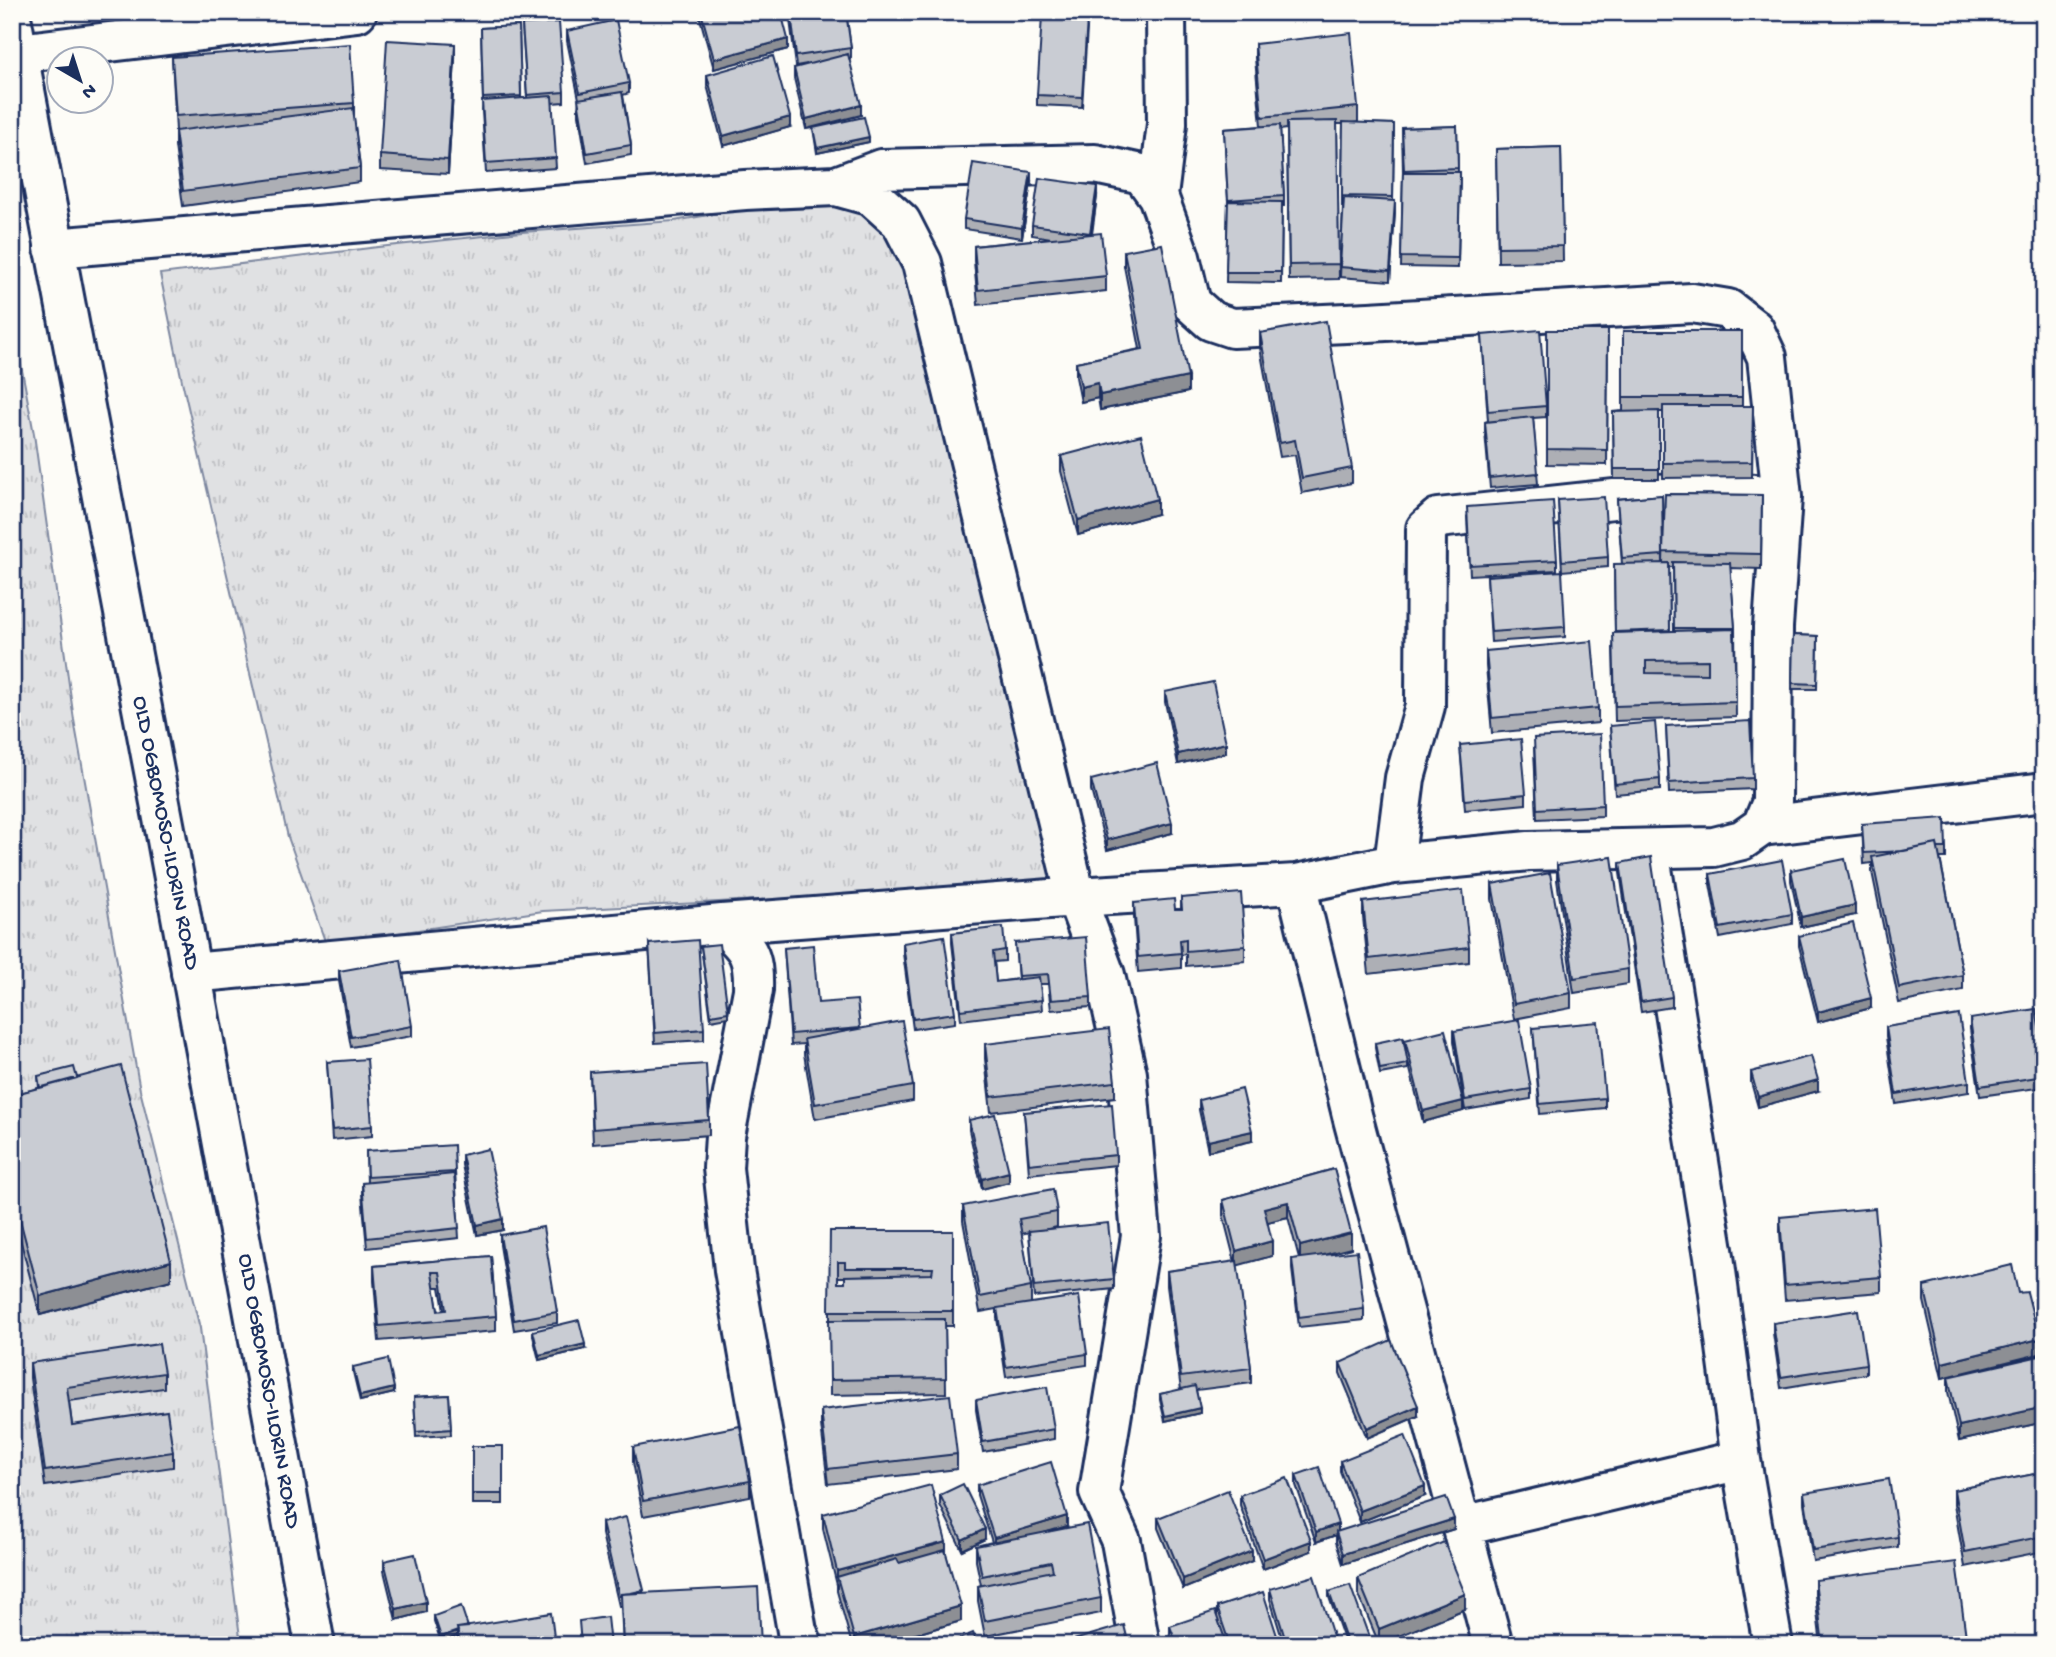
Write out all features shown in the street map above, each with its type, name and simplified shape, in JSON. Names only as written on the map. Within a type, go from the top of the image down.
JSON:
[{"type":"main road","points":[[15,38],[356,12]]},
{"type":"main road","points":[[1158,196],[1167,124],[1166,12]]},
{"type":"main road","name":"OLD OGBOMOSO-ILORIN ROAD","points":[[15,38],[315,1645]]},
{"type":"main road","points":[[836,186],[881,169],[1095,164],[1142,174],[1158,196],[1180,257],[1191,303],[1211,321],[1232,328],[1692,303],[1728,309],[1754,329],[1767,357],[1782,497],[1773,627],[1772,802],[1762,826]]},
{"type":"main road","points":[[54,248],[745,190],[836,186],[873,196],[901,222],[922,263],[1076,897],[1105,975],[1127,1074],[1141,1236],[1099,1492],[1121,1541],[1140,1645]]},
{"type":"main road","points":[[1394,864],[1405,778],[1425,706],[1426,529],[1438,518],[1706,489],[1782,497]]},
{"type":"main road","points":[[191,973],[722,924],[1076,897],[1296,884],[1394,864],[1530,851],[1714,848],[1742,840],[1762,826],[2044,792]]},
{"type":"main road","points":[[1649,850],[1714,1256],[1741,1460],[1773,1645]]},
{"type":"main road","points":[[1296,884],[1353,1119],[1493,1645]]},
{"type":"main road","points":[[722,924],[744,944],[754,967],[753,990],[724,1136],[723,1168],[734,1270],[797,1631],[803,1645]]},
{"type":"main road","points":[[1462,1526],[1741,1460]]},
{"type":"green space","points":[[802,199],[851,205],[892,239],[914,294],[1056,855],[1050,881],[543,911],[326,944],[288,837],[182,381],[160,274],[522,232],[674,221]]},
{"type":"green space","points":[[12,317],[34,434],[74,720],[140,1090],[200,1328],[241,1645],[12,1645]]},
{"type":"building","points":[[701,12],[781,12],[788,39],[714,59]]},
{"type":"building","points":[[791,12],[846,12],[851,48],[796,56]]},
{"type":"building","points":[[1042,16],[1087,19],[1082,97],[1037,95]]},
{"type":"building","points":[[616,20],[629,83],[580,93],[567,31]]},
{"type":"building","points":[[559,22],[564,92],[527,95],[522,24]]},
{"type":"building","points":[[519,26],[521,96],[483,98],[481,28]]},
{"type":"building","points":[[1351,33],[1358,107],[1262,117],[1255,44]]},
{"type":"building","points":[[387,40],[455,44],[448,160],[380,155]]},
{"type":"building","points":[[350,44],[354,103],[176,116],[172,57]]},
{"type":"building","points":[[848,54],[861,105],[806,119],[794,68]]},
{"type":"building","points":[[773,56],[790,117],[723,136],[707,75]]},
{"type":"building","points":[[622,92],[631,145],[587,153],[578,99]]},
{"type":"building","points":[[552,96],[556,158],[486,163],[482,101]]},
{"type":"building","points":[[353,108],[360,168],[183,191],[175,131]]},
{"type":"building","points":[[864,117],[869,137],[817,148],[813,128]]},
{"type":"building","points":[[1337,121],[1339,264],[1289,265],[1287,122]]},
{"type":"building","points":[[1343,122],[1394,124],[1393,197],[1342,196]]},
{"type":"building","points":[[1280,125],[1284,196],[1228,200],[1224,129]]},
{"type":"building","points":[[1457,126],[1458,168],[1404,170],[1402,128]]},
{"type":"building","points":[[1561,147],[1563,246],[1498,247],[1496,149]]},
{"type":"building","points":[[973,163],[1031,172],[1022,228],[964,219]]},
{"type":"building","points":[[1403,172],[1460,172],[1458,258],[1401,257]]},
{"type":"building","points":[[1039,178],[1097,186],[1090,233],[1032,225]]},
{"type":"building","points":[[1344,198],[1395,201],[1390,271],[1340,267]]},
{"type":"building","points":[[1228,201],[1282,202],[1281,272],[1226,272]]},
{"type":"building","points":[[1101,233],[1106,276],[978,290],[974,246]]},
{"type":"building","points":[[1162,244],[1188,377],[1100,395],[1098,383],[1081,387],[1076,362],[1143,349],[1124,251]]},
{"type":"building","points":[[1326,321],[1352,468],[1302,478],[1295,440],[1280,443],[1260,333]]},
{"type":"building","points":[[1540,330],[1546,406],[1488,411],[1482,335]]},
{"type":"building","points":[[1547,330],[1608,330],[1607,450],[1547,449]]},
{"type":"building","points":[[1623,331],[1742,331],[1742,397],[1623,397]]},
{"type":"building","points":[[1663,406],[1753,406],[1752,462],[1663,463]]},
{"type":"building","points":[[1659,411],[1659,469],[1614,469],[1613,412]]},
{"type":"building","points":[[1533,417],[1538,473],[1490,478],[1485,422]]},
{"type":"building","points":[[1141,435],[1157,499],[1078,520],[1061,456]]},
{"type":"building","points":[[1665,494],[1762,495],[1761,554],[1663,552]]},
{"type":"building","points":[[1662,495],[1663,555],[1622,558],[1617,499]]},
{"type":"building","points":[[1604,497],[1608,557],[1562,561],[1558,500]]},
{"type":"building","points":[[1553,501],[1557,560],[1470,565],[1467,507]]},
{"type":"building","points":[[1673,562],[1730,563],[1735,628],[1674,628]]},
{"type":"building","points":[[1669,563],[1670,630],[1615,632],[1614,564]]},
{"type":"building","points":[[1562,571],[1565,627],[1491,632],[1487,576]]},
{"type":"building","points":[[1734,629],[1736,702],[1615,706],[1613,633]],"holes":[[[1708,660],[1708,674],[1646,673],[1646,661]]]},
{"type":"building","points":[[1793,635],[1818,636],[1817,684],[1792,683]]},
{"type":"building","points":[[1592,641],[1598,708],[1492,718],[1486,651]]},
{"type":"building","points":[[1213,682],[1226,743],[1178,754],[1165,692]]},
{"type":"building","points":[[1750,721],[1753,778],[1669,783],[1666,726]]},
{"type":"building","points":[[1655,722],[1660,779],[1615,784],[1610,726]]},
{"type":"building","points":[[1600,734],[1603,805],[1537,809],[1534,738]]},
{"type":"building","points":[[1521,739],[1526,794],[1465,800],[1460,745]]},
{"type":"building","points":[[1157,763],[1172,823],[1107,840],[1091,780]]},
{"type":"building","points":[[1945,818],[1946,848],[1938,848],[1937,844],[1904,851],[1864,853],[1862,824]]},
{"type":"building","points":[[1937,844],[1963,975],[1899,988],[1872,857]]},
{"type":"building","points":[[1612,857],[1628,969],[1574,978],[1557,865]]},
{"type":"building","points":[[1651,857],[1672,997],[1641,1002],[1620,863]]},
{"type":"building","points":[[1845,859],[1855,905],[1801,917],[1791,870]]},
{"type":"building","points":[[1782,860],[1792,914],[1720,928],[1710,874]]},
{"type":"building","points":[[1550,873],[1571,993],[1514,1004],[1492,884]]},
{"type":"building","points":[[1463,890],[1469,947],[1369,959],[1363,902]]},
{"type":"building","points":[[1241,893],[1245,946],[1186,951],[1186,939],[1180,940],[1181,953],[1138,957],[1134,903],[1174,899],[1175,909],[1182,909],[1181,898]]},
{"type":"building","points":[[1853,923],[1871,998],[1818,1012],[1799,936]]},
{"type":"building","points":[[1003,927],[1005,950],[993,952],[996,982],[1039,977],[1042,1000],[961,1010],[952,933]]},
{"type":"building","points":[[944,936],[955,1013],[913,1019],[903,943]]},
{"type":"building","points":[[1086,937],[1091,997],[1051,1000],[1048,974],[1018,976],[1015,943]]},
{"type":"building","points":[[698,940],[704,1029],[655,1033],[649,944]]},
{"type":"building","points":[[719,944],[728,1012],[711,1015],[701,946]]},
{"type":"building","points":[[813,945],[818,1003],[857,1000],[860,1028],[791,1034],[784,948]]},
{"type":"building","points":[[401,960],[412,1026],[351,1037],[339,971]]},
{"type":"building","points":[[2036,1009],[2044,1057],[2044,1076],[1980,1086],[1970,1019]]},
{"type":"building","points":[[1959,1015],[1969,1082],[1896,1094],[1886,1027]]},
{"type":"building","points":[[1519,1020],[1531,1089],[1465,1100],[1454,1031]]},
{"type":"building","points":[[902,1021],[913,1086],[815,1104],[804,1039]]},
{"type":"building","points":[[1598,1022],[1605,1098],[1540,1104],[1533,1028]]},
{"type":"building","points":[[1109,1029],[1115,1082],[991,1097],[985,1044]]},
{"type":"building","points":[[1445,1030],[1463,1101],[1423,1111],[1405,1040]]},
{"type":"building","points":[[1403,1037],[1408,1064],[1380,1069],[1375,1043]]},
{"type":"building","points":[[1811,1056],[1818,1080],[1758,1097],[1751,1072]]},
{"type":"building","points":[[367,1059],[372,1126],[332,1130],[327,1062]]},
{"type":"building","points":[[706,1064],[709,1120],[593,1129],[590,1072]]},
{"type":"building","points":[[121,1066],[171,1261],[40,1296],[12,1189],[12,1095]]},
{"type":"building","points":[[74,1067],[77,1078],[40,1088],[38,1076]]},
{"type":"building","points":[[1242,1089],[1252,1131],[1208,1141],[1199,1100]]},
{"type":"building","points":[[1112,1104],[1116,1155],[1029,1164],[1024,1112]]},
{"type":"building","points":[[995,1114],[1009,1172],[982,1179],[969,1120]]},
{"type":"building","points":[[454,1145],[455,1172],[367,1177],[366,1151]]},
{"type":"building","points":[[488,1149],[503,1219],[477,1225],[462,1155]]},
{"type":"building","points":[[1334,1169],[1351,1233],[1300,1246],[1288,1202],[1264,1208],[1272,1241],[1236,1251],[1223,1200]]},
{"type":"building","points":[[454,1174],[459,1228],[367,1238],[362,1183]]},
{"type":"building","points":[[1053,1189],[1057,1212],[1019,1219],[1031,1287],[980,1297],[963,1206]]},
{"type":"building","points":[[1875,1208],[1881,1277],[1785,1285],[1780,1217]]},
{"type":"building","points":[[1108,1223],[1114,1279],[1034,1287],[1029,1231]]},
{"type":"building","points":[[543,1227],[557,1312],[514,1320],[500,1235]]},
{"type":"building","points":[[830,1231],[953,1231],[953,1311],[829,1311]],"holes":[[[838,1262],[845,1262],[845,1268],[933,1268],[932,1274],[845,1276],[845,1283],[838,1283]]]},
{"type":"building","points":[[1357,1251],[1364,1309],[1299,1317],[1292,1259]]},
{"type":"building","points":[[491,1256],[496,1316],[379,1326],[374,1266]],"holes":[[[432,1272],[440,1272],[446,1310],[438,1311]]]},
{"type":"building","points":[[1237,1261],[1251,1368],[1181,1377],[1167,1271]]},
{"type":"building","points":[[2012,1265],[2018,1293],[2027,1292],[2039,1339],[1942,1363],[1924,1286]]},
{"type":"building","points":[[1079,1296],[1087,1354],[1006,1367],[997,1308]]},
{"type":"building","points":[[1858,1310],[1866,1364],[1781,1377],[1773,1323]]},
{"type":"building","points":[[945,1319],[946,1378],[830,1380],[829,1320]]},
{"type":"building","points":[[579,1320],[585,1344],[539,1355],[533,1331]]},
{"type":"building","points":[[1391,1340],[1418,1406],[1367,1428],[1340,1363]]},
{"type":"building","points":[[159,1344],[164,1373],[67,1387],[72,1425],[167,1411],[173,1452],[45,1471],[30,1363]]},
{"type":"building","points":[[2044,1355],[2044,1407],[1959,1426],[1948,1377]]},
{"type":"building","points":[[388,1359],[394,1388],[360,1396],[353,1367]]},
{"type":"building","points":[[1195,1386],[1200,1408],[1165,1416],[1160,1394]]},
{"type":"building","points":[[1047,1387],[1054,1429],[983,1442],[976,1400]]},
{"type":"building","points":[[449,1395],[451,1429],[416,1432],[414,1397]]},
{"type":"building","points":[[950,1395],[957,1454],[828,1469],[821,1410]]},
{"type":"building","points":[[740,1426],[750,1481],[643,1501],[633,1447]]},
{"type":"building","points":[[1405,1435],[1425,1486],[1360,1511],[1340,1461]]},
{"type":"building","points":[[472,1446],[503,1446],[503,1494],[472,1494]]},
{"type":"building","points":[[1051,1462],[1067,1516],[994,1538],[977,1485]]},
{"type":"building","points":[[1319,1467],[1338,1524],[1316,1532],[1296,1475]]},
{"type":"building","points":[[2044,1472],[2044,1536],[1965,1552],[1954,1490]]},
{"type":"building","points":[[1287,1478],[1311,1541],[1263,1559],[1240,1495]]},
{"type":"building","points":[[1889,1479],[1898,1537],[1813,1550],[1804,1493]]},
{"type":"building","points":[[963,1484],[985,1529],[962,1540],[940,1495]]},
{"type":"building","points":[[931,1485],[946,1542],[837,1571],[823,1514]]},
{"type":"building","points":[[1228,1490],[1252,1551],[1183,1579],[1158,1518]]},
{"type":"building","points":[[1446,1497],[1454,1519],[1343,1554],[1336,1532]]},
{"type":"building","points":[[626,1517],[644,1590],[619,1596],[602,1523]]},
{"type":"building","points":[[1087,1524],[1101,1598],[985,1621],[978,1586],[1053,1571],[1051,1562],[982,1576],[976,1546]]},
{"type":"building","points":[[1444,1542],[1465,1594],[1379,1629],[1358,1578]]},
{"type":"building","points":[[945,1550],[961,1606],[854,1637],[837,1577],[897,1559],[899,1563]]},
{"type":"building","points":[[415,1554],[426,1602],[396,1609],[384,1561]]},
{"type":"building","points":[[1956,1562],[1966,1637],[1910,1645],[1823,1645],[1815,1580]]},
{"type":"building","points":[[1314,1576],[1334,1639],[1316,1645],[1287,1645],[1270,1589]]},
{"type":"building","points":[[1350,1585],[1369,1637],[1348,1645],[1329,1592]]},
{"type":"building","points":[[758,1587],[761,1645],[623,1645],[621,1594]]},
{"type":"building","points":[[1263,1592],[1280,1645],[1230,1645],[1217,1607]]},
{"type":"building","points":[[461,1606],[468,1627],[457,1628],[458,1631],[441,1637],[434,1616]]},
{"type":"building","points":[[1215,1611],[1227,1645],[1177,1645],[1170,1626]]},
{"type":"building","points":[[551,1613],[555,1645],[460,1645],[457,1628]]},
{"type":"building","points":[[607,1617],[610,1645],[581,1645],[579,1621]]},
{"type":"building","points":[[1124,1625],[1129,1645],[1057,1645]]},
{"type":"building","points":[[973,1633],[978,1645],[947,1645],[947,1644]]},
{"type":"building","points":[[931,1635],[934,1645],[903,1645]]}]
